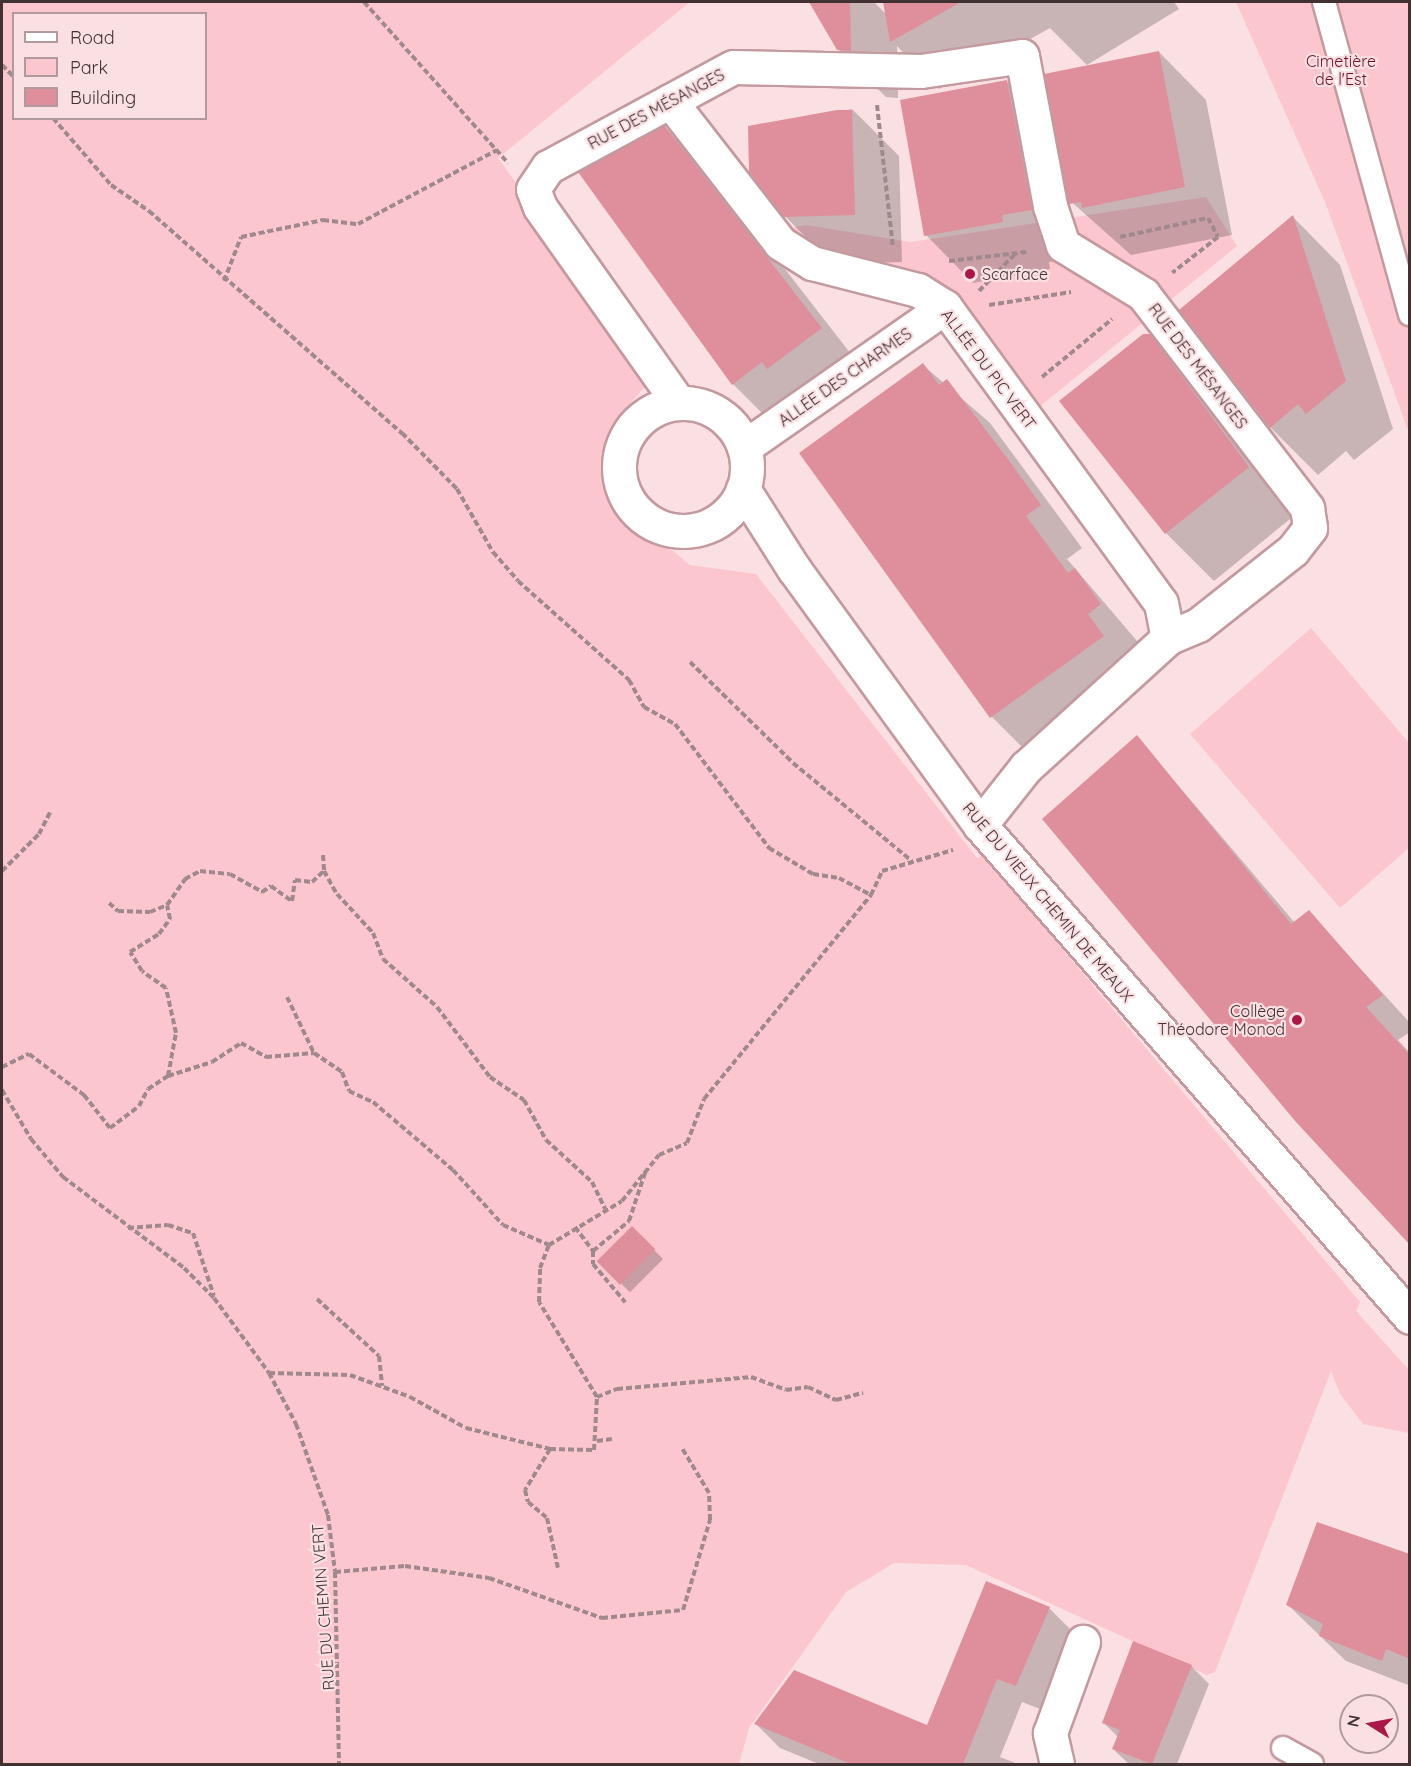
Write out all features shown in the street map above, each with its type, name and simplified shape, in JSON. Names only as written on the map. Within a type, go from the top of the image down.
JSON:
[{"type":"street","name":"RUE DES MÉSANGES","points":[[535,183],[558,161],[733,67],[921,71],[1022,56],[1050,206],[1064,245],[1143,294],[1307,508],[1310,528],[1293,550],[1198,625],[1168,638],[1026,766],[980,825]]},
{"type":"street","name":"ALLÉE DU PIC VERT","points":[[670,101],[780,243],[812,263],[918,290],[945,307],[1161,603],[1168,638]]},
{"type":"street","points":[[535,183],[540,207],[678,402]]},
{"type":"street","name":"ALLÉE DES CHARMES","points":[[744,447],[945,307]]},
{"type":"street","points":[[678,402],[718,413],[744,447],[743,489],[733,507],[698,530],[656,525],[625,497],[619,455],[627,435],[658,407],[678,402]]},
{"type":"street","name":"RUE DU VIEUX CHEMIN DE MEAUX","points":[[743,489],[794,569],[980,825],[1410,1317]]},
{"type":"street","points":[[1057,1764],[1050,1733],[1083,1642]]},
{"type":"lane","points":[[1324,2],[1410,314]]},
{"type":"lane","points":[[1283,1748],[1312,1764]]},
{"type":"path","points":[[364,2],[497,150],[535,183]]},
{"type":"path","points":[[877,100],[894,250]]},
{"type":"path","points":[[55,120],[111,185],[148,211],[224,281],[402,433],[457,489],[493,552],[518,581],[629,680],[644,706],[675,724],[769,848],[813,874],[839,878],[871,895]]},
{"type":"path","points":[[224,281],[240,237],[323,220],[358,224],[497,150]]},
{"type":"path","points":[[1109,239],[1208,218],[1218,237],[1166,277]]},
{"type":"path","points":[[950,261],[1033,251]]},
{"type":"path","points":[[978,292],[1016,254]]},
{"type":"path","points":[[988,305],[1071,292],[1077,283]]},
{"type":"path","points":[[1035,384],[1122,311]]},
{"type":"path","points":[[690,662],[772,740],[912,861]]},
{"type":"path","points":[[2,871],[39,834],[50,812]]},
{"type":"path","points":[[597,1441],[597,1397],[538,1302],[540,1268],[549,1245],[574,1227],[622,1201],[659,1155],[687,1143],[704,1099],[871,895],[882,872],[957,847],[980,825]]},
{"type":"path","points":[[323,855],[324,871],[373,933],[383,959],[437,1007],[490,1077],[524,1100],[546,1140],[592,1182],[605,1209]]},
{"type":"path","points":[[109,903],[136,914],[167,905],[185,879],[200,872],[230,874],[262,892],[271,886],[292,901],[295,880],[312,882],[324,871]]},
{"type":"path","points":[[167,905],[170,919],[159,934],[130,952],[142,971],[166,988],[171,1003],[175,1058],[168,1076]]},
{"type":"path","points":[[287,997],[314,1053],[342,1072],[349,1091],[372,1102],[453,1170],[503,1224],[549,1245]]},
{"type":"path","points":[[2,1067],[29,1054],[84,1095],[110,1128],[168,1076],[212,1062],[241,1043],[266,1057],[314,1053]]},
{"type":"path","name":"RUE DU CHEMIN VERT","points":[[2,1092],[63,1176],[214,1298],[269,1373],[312,1461],[328,1515],[335,1572],[339,1764]]},
{"type":"path","points":[[593,1251],[628,1221],[645,1172]]},
{"type":"path","name":"RUE DU CHEMIN VERT","points":[[127,1228],[168,1225],[192,1233],[214,1298]]},
{"type":"path","points":[[574,1227],[593,1251],[593,1264],[625,1302]]},
{"type":"path","points":[[316,1299],[379,1356],[382,1386]]},
{"type":"path","points":[[269,1373],[350,1375],[382,1386],[466,1428],[550,1449],[585,1453],[597,1441],[612,1439]]},
{"type":"path","points":[[597,1397],[617,1389],[751,1377],[786,1390],[808,1387],[836,1400],[863,1393]]},
{"type":"path","points":[[335,1572],[405,1566],[489,1578],[602,1618],[683,1610],[710,1520],[709,1493],[682,1448]]},
{"type":"path","points":[[550,1449],[525,1490],[528,1502],[547,1518],[558,1568]]},
{"type":"green space","points":[[2,2],[690,2],[498,158],[656,374],[620,415],[632,517],[690,565],[756,574],[977,858],[983,855],[1360,1302],[1356,1311],[1409,1370],[1409,1433],[1363,1424],[1340,1394],[1331,1371],[1215,1672],[1207,1675],[966,1565],[894,1563],[846,1592],[749,1728],[739,1764],[2,1764]]},
{"type":"green space","name":"Cimetière de l'Est","points":[[1236,2],[1409,2],[1409,433],[1325,202]]},
{"type":"green space","points":[[1206,197],[1237,246],[1038,408],[955,293],[930,278],[823,249],[791,228],[806,225],[911,242]]},
{"type":"green space","points":[[1311,628],[1409,743],[1409,848],[1340,908],[1190,734]]},
{"type":"building","points":[[809,2],[850,2],[851,51],[837,50]]},
{"type":"building","points":[[883,2],[961,2],[890,42]]},
{"type":"building","points":[[1159,51],[1185,187],[1082,208],[1081,202],[1069,204],[1044,74]]},
{"type":"building","points":[[1007,80],[1032,210],[1002,215],[1003,222],[924,236],[900,100]]},
{"type":"building","points":[[837,110],[852,110],[855,215],[783,217],[749,172],[748,126]]},
{"type":"building","points":[[664,125],[822,328],[767,369],[762,362],[732,385],[578,172]]},
{"type":"building","points":[[1293,215],[1346,381],[1306,414],[1298,404],[1270,428],[1179,310]]},
{"type":"building","points":[[1143,334],[1150,334],[1249,467],[1165,534],[1059,401]]},
{"type":"building","points":[[923,363],[939,385],[947,379],[1010,462],[1041,505],[1026,516],[1068,573],[1075,568],[1101,604],[1088,614],[1104,636],[990,718],[799,453]]},
{"type":"building","points":[[1137,735],[1291,924],[1309,910],[1383,995],[1366,1007],[1410,1055],[1410,1245],[1296,1122],[1042,819]]},
{"type":"building","points":[[632,1226],[655,1249],[620,1285],[597,1261]]},
{"type":"building","points":[[1317,1522],[1410,1554],[1410,1659],[1386,1649],[1382,1661],[1319,1636],[1323,1624],[1286,1605]]},
{"type":"building","points":[[986,1581],[1050,1607],[1016,1686],[997,1679],[963,1764],[851,1764],[754,1724],[794,1670],[927,1725]]},
{"type":"building","points":[[1133,1641],[1192,1665],[1152,1764],[1112,1749],[1120,1730],[1102,1723]]},
{"type":"place","name":"Scarface","points":[[970,274]]},
{"type":"place","name":"Collège Théodore Monod","points":[[1297,1020]]}]
